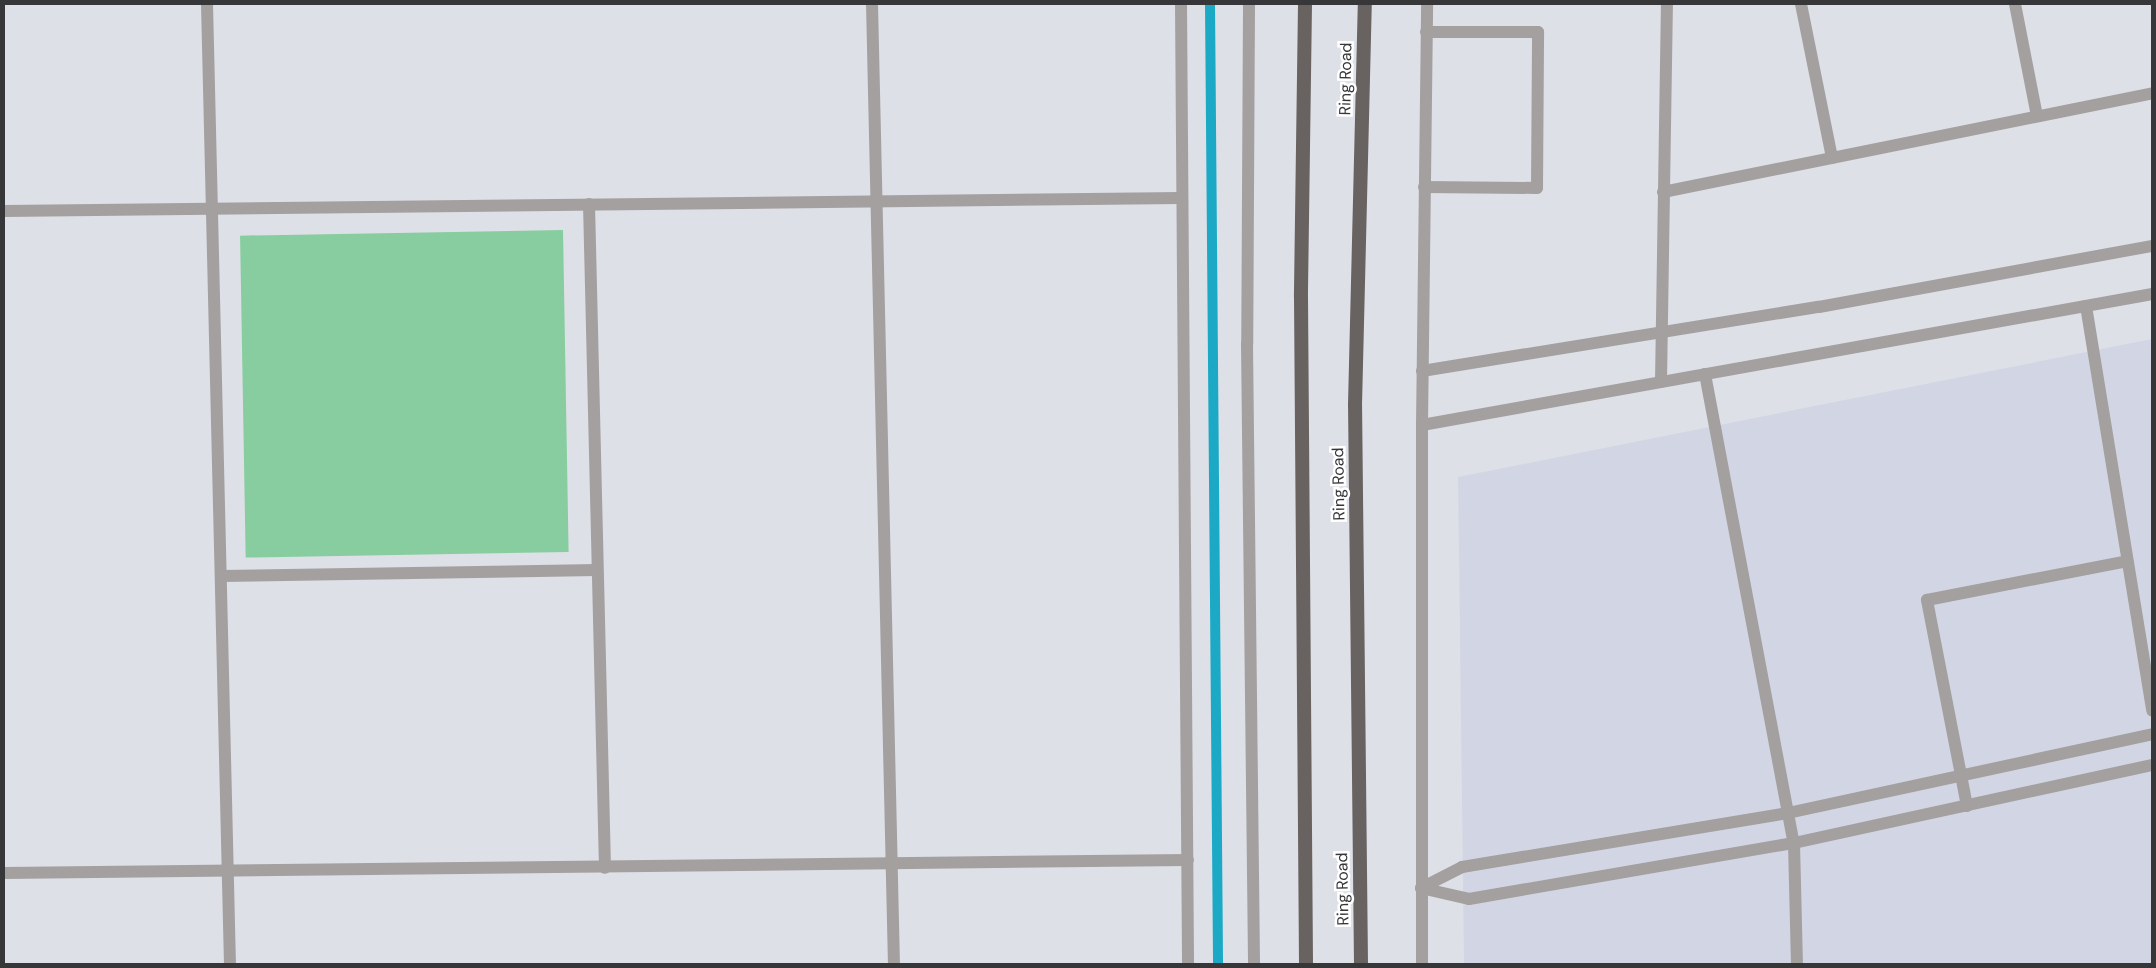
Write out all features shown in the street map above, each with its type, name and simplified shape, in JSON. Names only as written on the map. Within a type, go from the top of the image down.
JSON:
[{"type":"highway","points":[[1306,4],[1301,297],[1306,964]]},
{"type":"highway","name":"Ring Road","points":[[1361,964],[1355,405],[1365,4]]},
{"type":"street","points":[[207,4],[230,964]]},
{"type":"street","points":[[872,4],[894,964]]},
{"type":"street","points":[[1181,4],[1188,964]]},
{"type":"street","points":[[1249,4],[1247,344],[1254,964]]},
{"type":"street","points":[[1422,964],[1420,888],[1422,371],[1427,4]]},
{"type":"street","points":[[1661,382],[1660,332],[1667,4]]},
{"type":"street","points":[[1801,4],[1832,158]]},
{"type":"street","points":[[2015,4],[2037,116]]},
{"type":"street","points":[[1424,187],[1537,188],[1538,32],[1426,32]]},
{"type":"street","points":[[1663,192],[2152,93]]},
{"type":"street","points":[[4,211],[1181,198]]},
{"type":"street","points":[[589,204],[605,868]]},
{"type":"street","points":[[1422,371],[1660,332],[2152,246]]},
{"type":"street","points":[[1422,426],[2152,294]]},
{"type":"street","points":[[2086,306],[2152,711]]},
{"type":"street","points":[[1705,374],[1794,844],[1797,964]]},
{"type":"street","points":[[1967,806],[1927,600],[2127,561]]},
{"type":"street","points":[[221,576],[597,570]]},
{"type":"street","points":[[1420,888],[1462,867],[1788,814],[2152,734]]},
{"type":"street","points":[[1420,888],[1469,899],[1794,844],[2152,765]]},
{"type":"street","points":[[4,874],[228,873],[1188,860]]},
{"type":"shaded area","points":[[2152,339],[2152,964],[1464,964],[1458,477]]},
{"type":"green space","points":[[563,230],[569,552],[246,558],[240,236]]},
{"type":"waterway","points":[[1210,4],[1218,964]]}]
